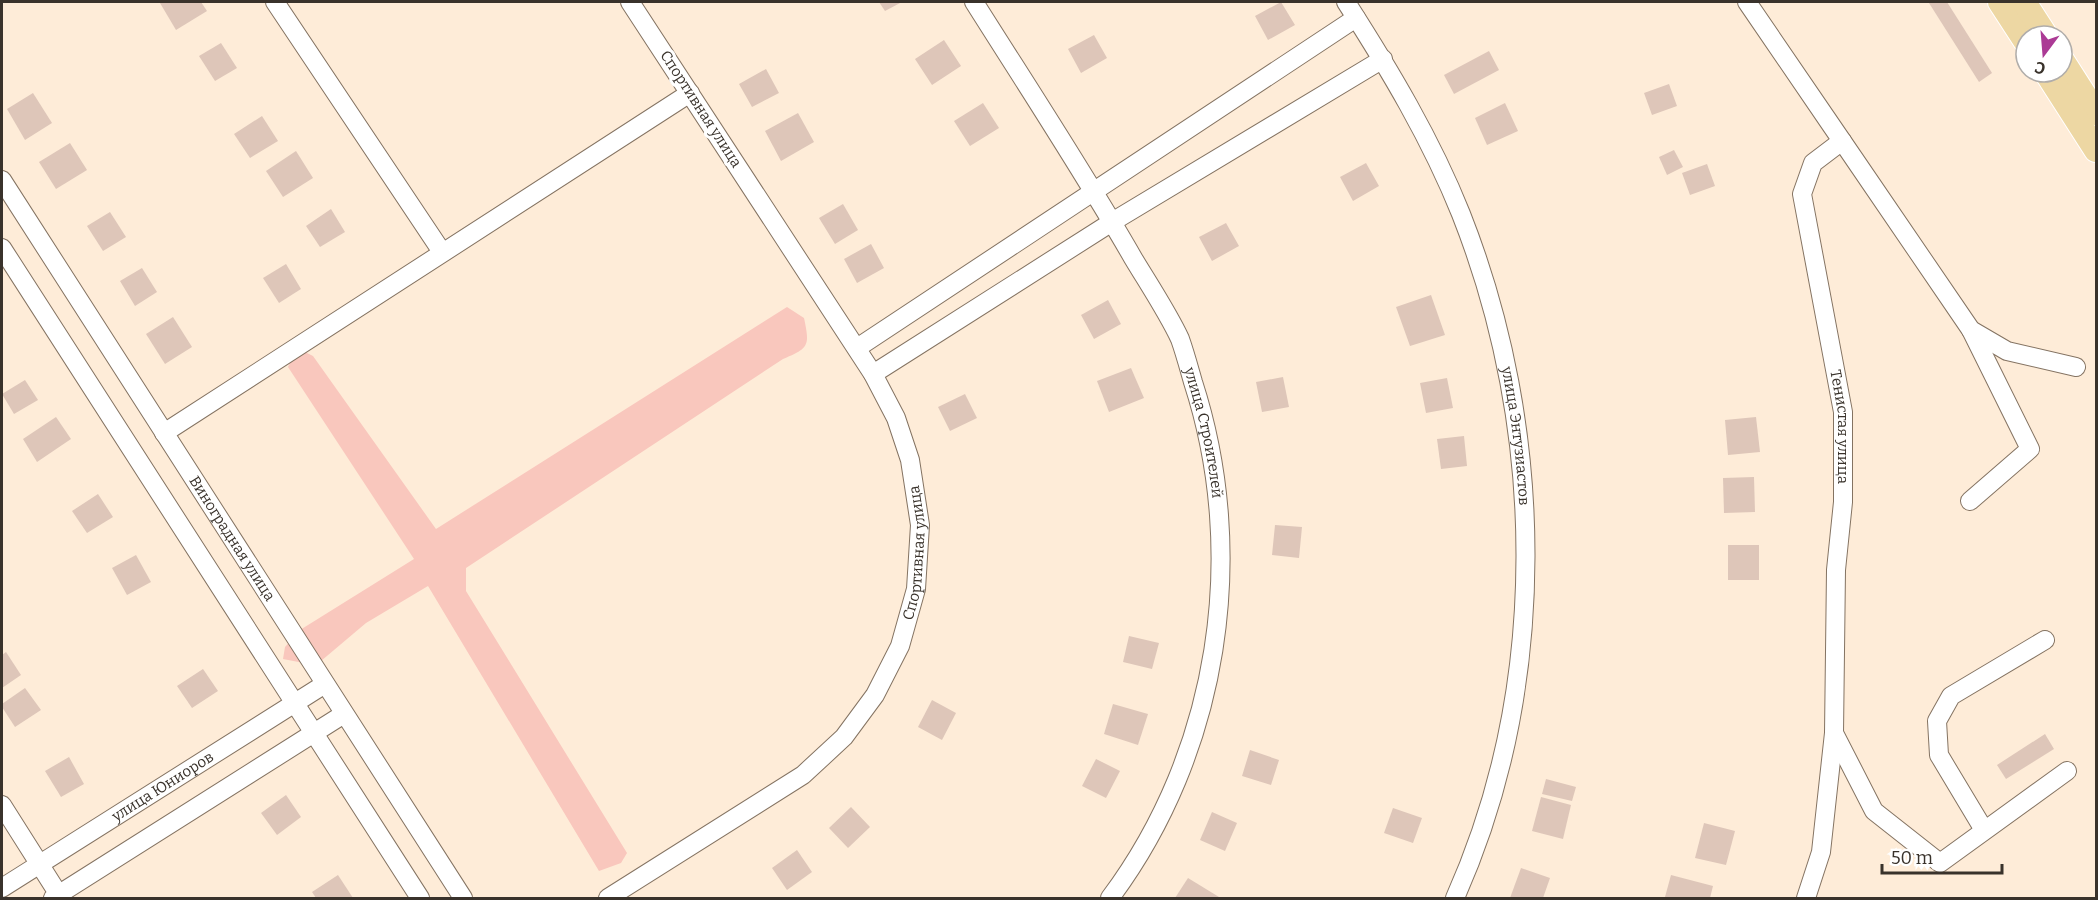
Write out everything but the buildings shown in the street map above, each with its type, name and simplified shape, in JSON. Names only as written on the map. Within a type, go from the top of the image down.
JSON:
[{"type":"main road","points":[[2000,2],[2014,24]]},
{"type":"main road","points":[[2024,2],[2038,24]]},
{"type":"main road","points":[[2074,78],[2095,110]]},
{"type":"main road","points":[[2054,84],[2097,150]]},
{"type":"street","points":[[274,2],[442,252]]},
{"type":"street","name":"Спортивная улица","points":[[608,898],[802,775],[844,737],[875,695],[900,646],[916,589],[920,525],[910,460],[896,418],[873,374],[630,2]]},
{"type":"street","name":"улица Строителей","points":[[974,2],[1094,192],[1179,338],[1206,421],[1220,501],[1222,581],[1213,658],[1195,734],[1165,808],[1129,873],[1110,898]]},
{"type":"street","name":"улица Энтузиастов","points":[[1346,2],[1383,59],[1435,157],[1460,213],[1481,269],[1508,368],[1520,440],[1525,510],[1524,616],[1511,716],[1486,816],[1455,898]]},
{"type":"street","points":[[1747,2],[1971,330],[2030,449],[1970,501]]},
{"type":"street","points":[[857,348],[1356,18]]},
{"type":"street","points":[[873,374],[1112,222],[1383,59]]},
{"type":"street","points":[[164,433],[690,93]]},
{"type":"street","name":"Тенистая улица","points":[[1806,898],[1821,852],[1834,733],[1836,570],[1843,502],[1843,412],[1802,194],[1813,163],[1842,141]]},
{"type":"street","name":"Виноградная улица","points":[[2,180],[463,898]]},
{"type":"street","points":[[2,249],[420,898]]},
{"type":"street","points":[[1971,330],[2007,351],[2076,367]]},
{"type":"street","points":[[1984,830],[1939,755],[1937,721],[1951,696],[2045,640]]},
{"type":"street","name":"улица Юниоров","points":[[2,888],[325,684]]},
{"type":"street","points":[[2,805],[39,864],[56,897],[344,714]]},
{"type":"street","points":[[1834,733],[1874,811],[1940,862],[2067,771]]},
{"type":"shaded area","points":[[787,307],[804,318],[807,340],[803,349],[783,359],[466,568],[466,591],[627,853],[621,863],[599,871],[428,586],[366,623],[321,661],[309,664],[283,659],[285,647],[300,630],[414,559],[288,367],[293,357],[303,351],[313,356],[436,529]]}]
